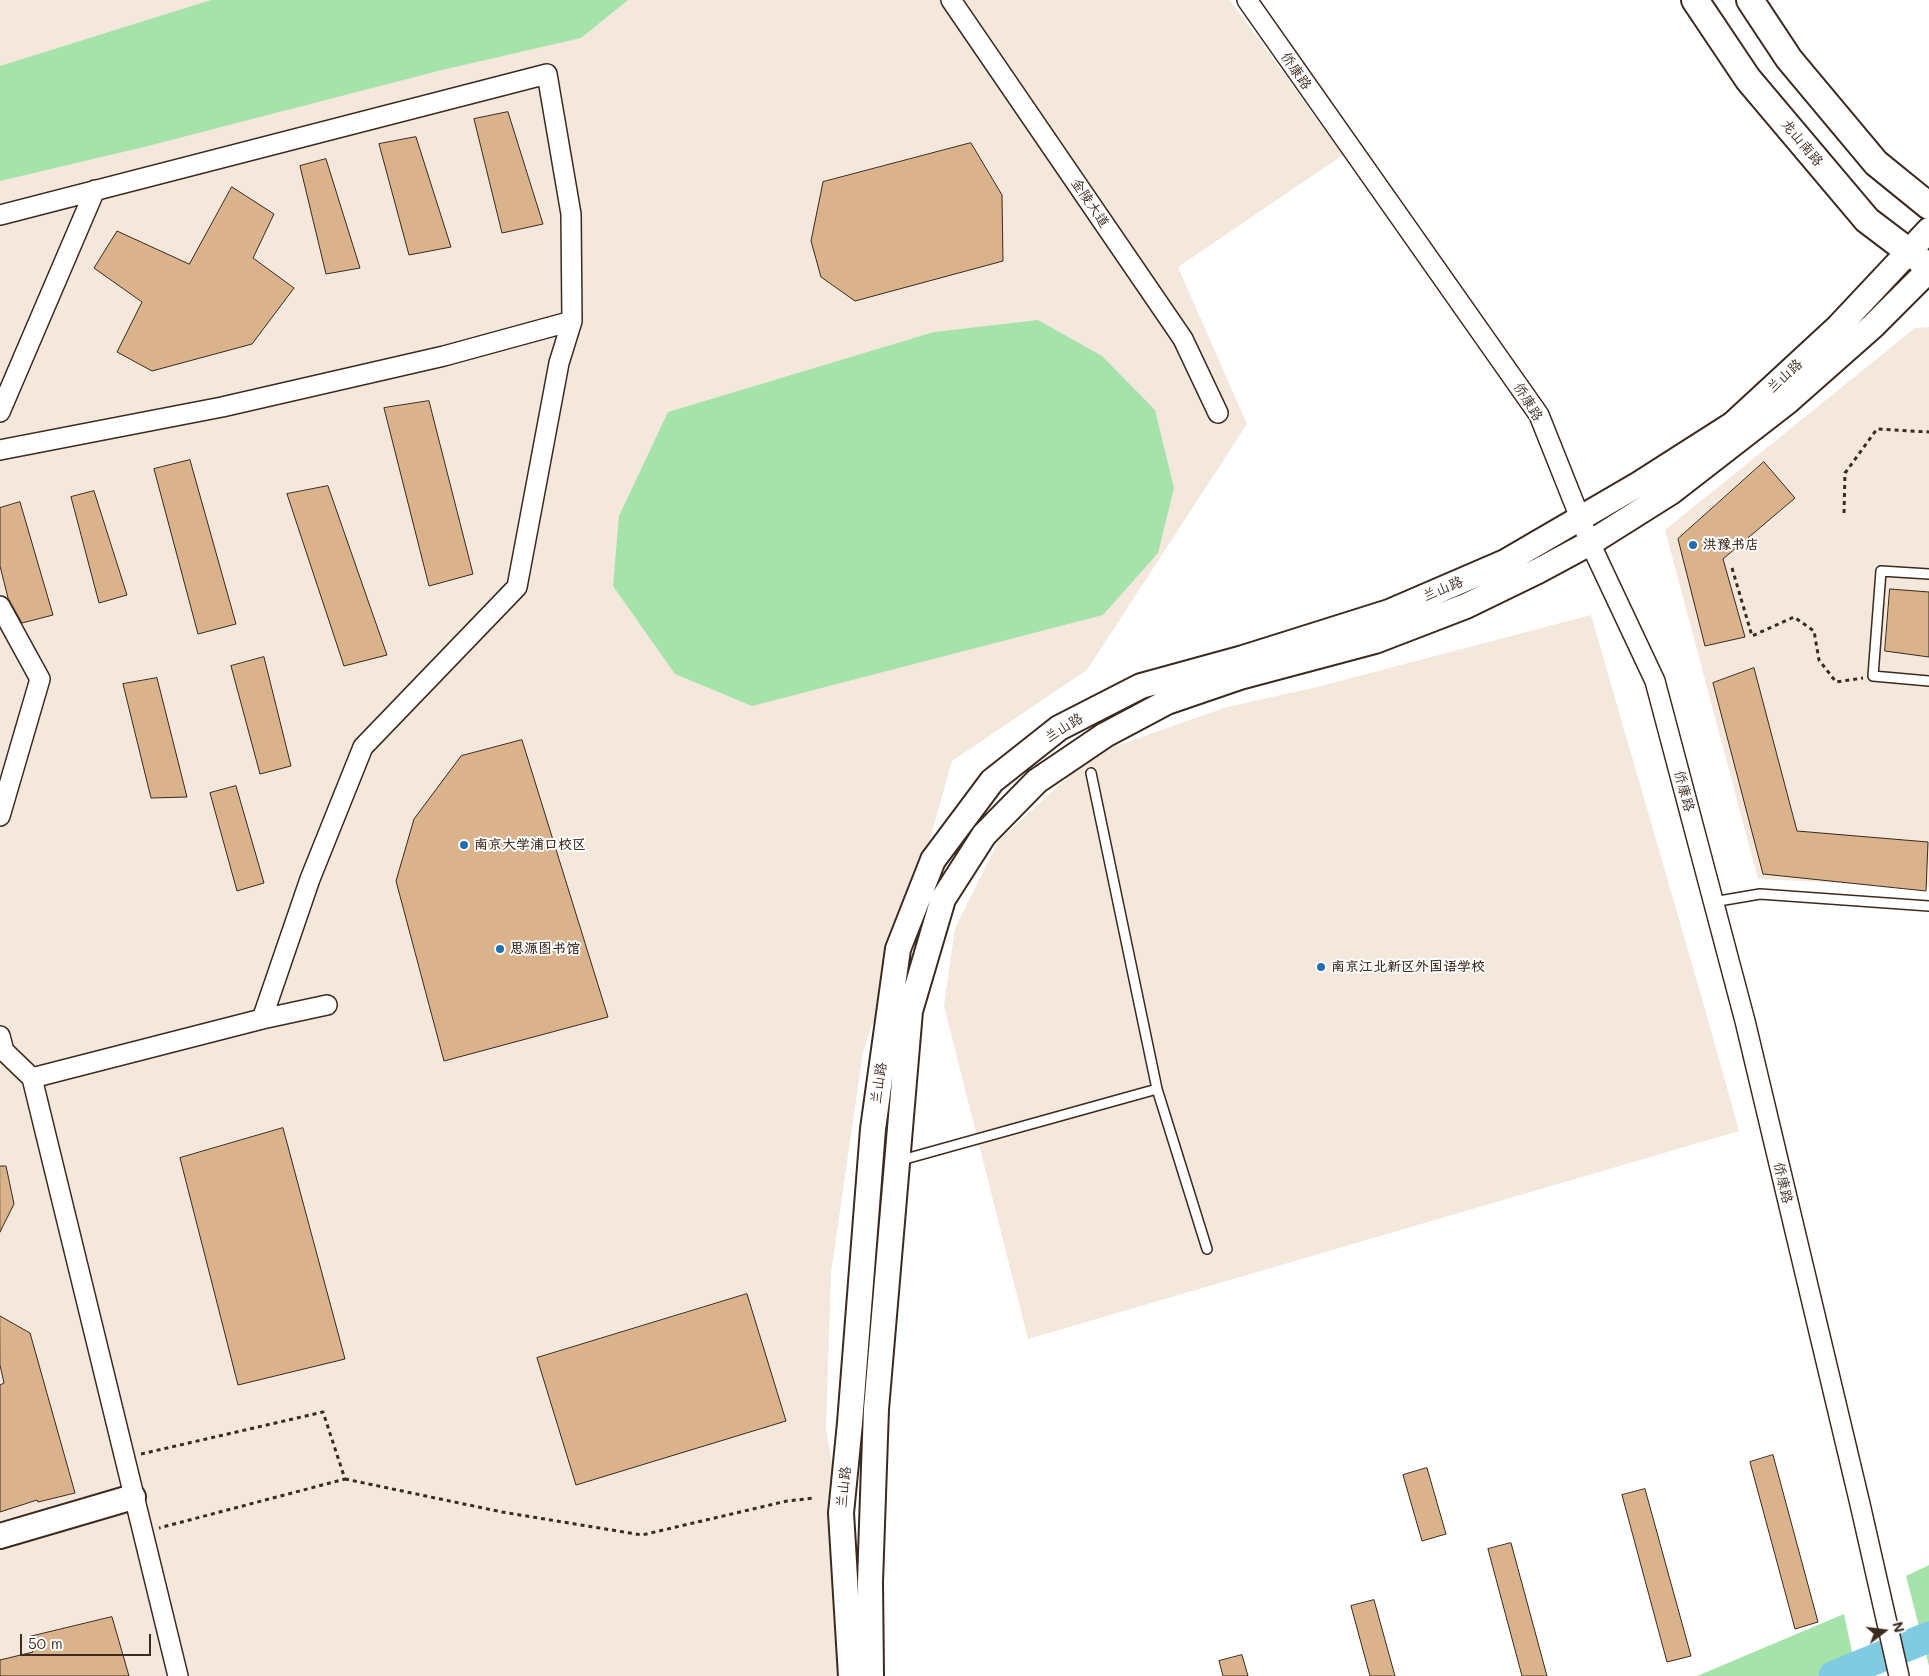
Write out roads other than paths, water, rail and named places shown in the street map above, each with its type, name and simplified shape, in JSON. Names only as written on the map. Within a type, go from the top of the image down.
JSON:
[{"type":"main road","name":"龙山南路","points":[[1695,0],[1748,79],[1867,220],[1922,263]]},
{"type":"main road","points":[[1750,0],[1789,59],[1876,163],[1929,206]]},
{"type":"street","name":"金陵大道","points":[[950,0],[1183,340],[1218,413]]},
{"type":"street","name":"侨康路","points":[[1247,0],[1539,414],[1590,543],[1655,681],[1747,1030],[1899,1676]]},
{"type":"street","points":[[0,215],[547,74],[571,214],[572,321],[559,364],[517,587],[363,747],[310,879],[262,1019]]},
{"type":"street","points":[[0,412],[95,190]]},
{"type":"street","name":"兰山路","points":[[871,1676],[870,1582],[876,1409],[910,1011],[943,899],[984,835],[1037,781],[1105,735],[1168,702],[1240,678],[1375,641],[1466,606],[1538,572],[1590,543],[1672,492],[1786,402],[1873,326],[1922,263],[1929,230]]},
{"type":"street","name":"兰山路","points":[[851,1676],[841,1513],[873,1129],[898,950],[933,860],[992,781],[1059,728],[1141,686],[1243,658],[1389,612],[1505,562],[1639,484],[1733,424],[1838,327],[1922,263]]},
{"type":"street","points":[[0,450],[232,405],[444,356],[572,321]]},
{"type":"street","points":[[0,606],[40,679],[0,816]]},
{"type":"street","points":[[32,1078],[327,1004]]},
{"type":"street","points":[[1,1046],[32,1078],[123,1458],[178,1676]]},
{"type":"street","points":[[0,1536],[133,1497]]},
{"type":"lane","points":[[1929,574],[1881,571],[1873,676],[1929,681]]},
{"type":"lane","points":[[1091,773],[1157,1089],[1207,1249]]},
{"type":"lane","points":[[1713,902],[1760,894],[1929,906]]},
{"type":"lane","points":[[898,1161],[1157,1089]]},
{"type":"waterway","points":[[1834,1676],[1929,1637]]},
{"type":"place","name":"洪豫书店","points":[[1693,545]]},
{"type":"place","name":"南京大学浦口校区","points":[[464,845]]},
{"type":"place","name":"思源图书馆","points":[[500,949]]},
{"type":"place","name":"南京江北新区外国语学校","points":[[1321,967]]}]
